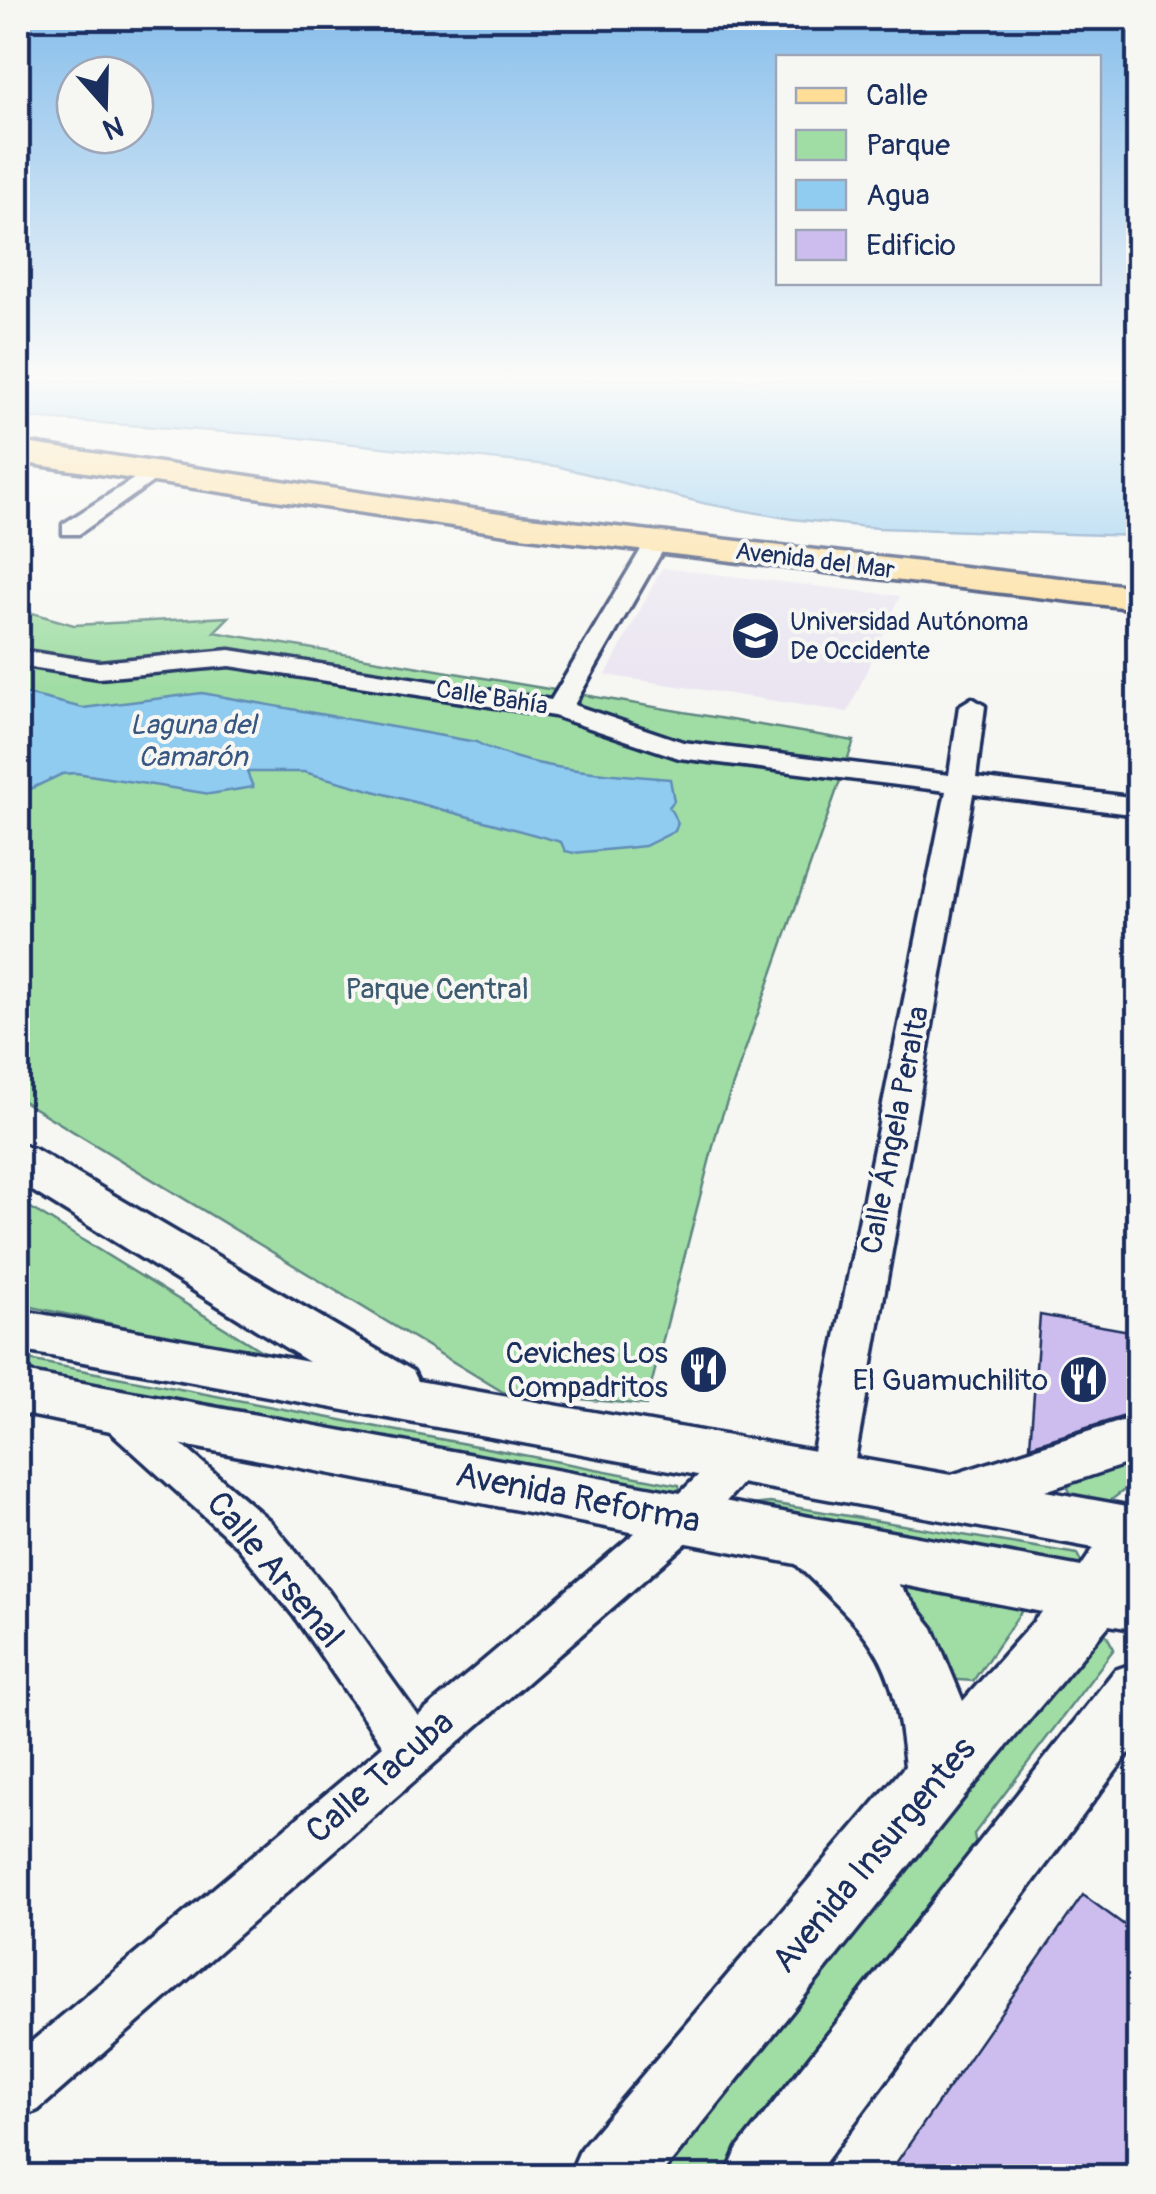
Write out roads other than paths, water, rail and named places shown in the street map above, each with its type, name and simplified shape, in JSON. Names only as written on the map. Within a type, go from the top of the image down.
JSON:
[{"type":"main road","name":"Avenida del Mar","points":[[185,482],[1138,611]]},
{"type":"main road","name":"Avenida del Mar","points":[[653,548],[1138,598]]},
{"type":"street","points":[[71,529],[139,482]]},
{"type":"street","points":[[560,709],[653,548]]},
{"type":"street","name":"Calle Bahía","points":[[18,658],[100,670],[230,658],[560,709],[679,750],[1138,806]]},
{"type":"street","name":"Calle Ángela Peralta","points":[[830,1476],[961,785],[972,706]]},
{"type":"street","points":[[18,1160],[417,1401]]},
{"type":"street","name":"Avenida Reforma","points":[[18,1330],[740,1461],[956,1496],[1138,1533]]},
{"type":"street","name":"Avenida Reforma","points":[[18,1392],[1117,1600]]},
{"type":"street","name":"Calle Arsenal","points":[[115,1411],[254,1534],[310,1602],[413,1748]]},
{"type":"street","points":[[956,1496],[1138,1438]]},
{"type":"street","name":"Calle Tacuba","points":[[18,2090],[684,1518],[740,1461]]},
{"type":"street","name":"Avenida Insurgentes","points":[[609,2176],[940,1774],[1117,1600],[1138,1533]]},
{"type":"street","points":[[816,1545],[880,1608],[910,1647],[929,1697],[940,1774]]},
{"type":"street","points":[[766,2176],[1138,1690]]},
{"type":"water","points":[[621,482],[1138,482],[1138,536],[878,528],[792,519],[707,504]]},
{"type":"water","name":"Laguna del Camarón","points":[[18,692],[83,708],[202,693],[476,742],[546,765],[670,779],[674,801],[669,807],[678,823],[675,831],[645,846],[574,853],[565,851],[561,842],[304,772],[247,772],[253,787],[210,794],[62,774],[18,795]]},
{"type":"place","name":"Universidad Autónoma De Occidente","points":[[755,636]]},
{"type":"place","name":"Ceviches Los Compadritos","points":[[703,1370]]},
{"type":"place","name":"El Guamuchilito","points":[[1083,1380]]},
{"type":"park label","name":"Parque Central","points":[[437,989]]}]
